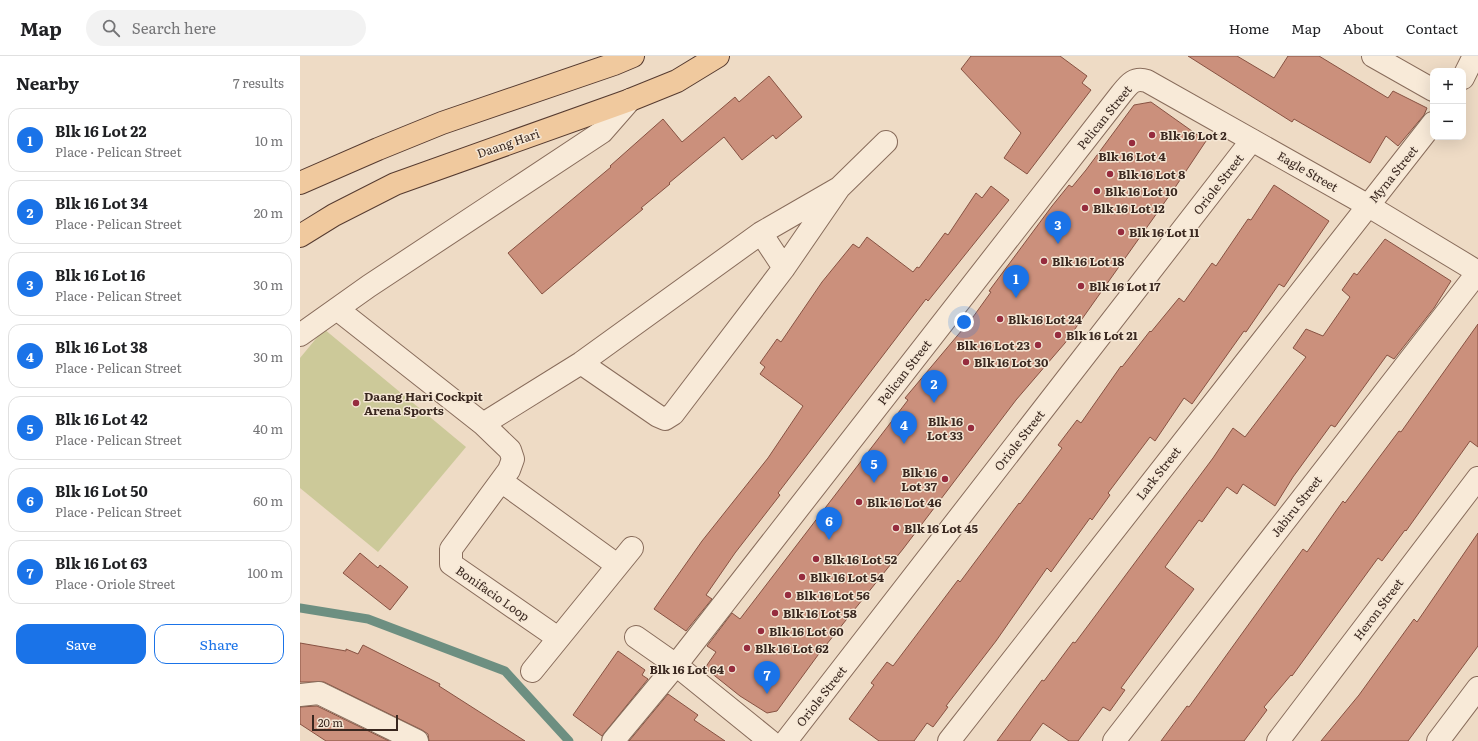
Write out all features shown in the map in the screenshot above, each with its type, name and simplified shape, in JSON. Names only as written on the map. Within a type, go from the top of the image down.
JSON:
[{"type":"main road","points":[[300,183],[442,123],[614,64],[633,56]]},
{"type":"main road","name":"Daang Hari","points":[[300,236],[334,215],[395,184],[630,100],[677,81],[718,56]]},
{"type":"street","points":[[1373,56],[1430,88]]},
{"type":"street","points":[[1466,72],[1474,56]]},
{"type":"street","name":"Eagle Street","points":[[1134,80],[1141,79],[1147,81],[1367,205],[1478,272]]},
{"type":"street","name":"Pelican Street","points":[[613,741],[676,665],[1121,94],[1134,80]]},
{"type":"street","points":[[300,335],[369,286],[602,132],[630,100]]},
{"type":"street","name":"Myna Street","points":[[1367,205],[1430,127]]},
{"type":"street","name":"Oriole Street","points":[[786,741],[1252,140]]},
{"type":"street","points":[[581,363],[665,419],[673,414],[784,268],[839,188],[886,142]]},
{"type":"street","points":[[483,424],[581,363],[761,233],[839,188]]},
{"type":"street","name":"Lark Street","points":[[949,741],[1367,205]]},
{"type":"street","points":[[761,233],[784,268]]},
{"type":"street","name":"Jabiru Street","points":[[1114,741],[1478,272]]},
{"type":"street","name":"Bonifacio Loop","points":[[337,309],[483,424],[510,450],[513,459],[509,470],[451,549],[451,564],[558,638]]},
{"type":"street","name":"Heron Street","points":[[1278,741],[1478,478]]},
{"type":"street","points":[[501,481],[616,565]]},
{"type":"street","points":[[532,671],[616,565],[632,548]]},
{"type":"street","points":[[636,637],[676,665],[770,741]]},
{"type":"street","points":[[1438,741],[1478,688]]},
{"type":"street","points":[[300,695],[319,693],[386,735],[417,741]]},
{"type":"shaded area","name":"Daang Hari Cockpit Arena Sports","points":[[324,329],[466,447],[378,552],[300,488],[300,358]]},
{"type":"building","points":[[971,56],[1060,56],[1087,76],[1082,83],[1091,90],[1027,174],[1004,158],[1021,133],[961,69]]},
{"type":"building","points":[[1188,56],[1237,56],[1274,78],[1288,56],[1319,56],[1388,98],[1393,91],[1427,108],[1424,115],[1398,146],[1386,136],[1370,163],[1294,119],[1292,122]]},
{"type":"building","points":[[769,76],[802,117],[776,139],[773,135],[742,160],[724,137],[641,208],[643,209],[542,294],[508,253],[611,167],[610,166],[663,119],[682,142],[735,97],[739,102]]},
{"type":"building","points":[[1151,102],[1206,141],[1174,189],[1065,343],[1016,400],[903,549],[818,655],[777,711],[767,713],[740,696],[705,668],[716,652],[707,646],[732,613],[740,619],[908,400],[905,398],[973,317],[991,292],[989,291],[1052,206],[1069,185],[1072,187],[1086,170],[1134,105]]},
{"type":"building","points":[[1274,185],[1329,221],[1284,287],[1279,284],[1246,332],[1244,331],[1192,404],[1184,398],[1155,441],[1150,437],[1108,493],[1110,495],[1092,520],[1090,518],[1051,572],[1047,568],[996,641],[946,706],[948,707],[933,727],[927,723],[914,741],[879,741],[849,719],[874,685],[871,683],[887,662],[893,666],[958,580],[960,582],[1019,503],[1020,504],[1062,448],[1058,445],[1077,420],[1081,423],[1121,366],[1122,367],[1150,331],[1151,332],[1179,298],[1184,302],[1212,263],[1216,266],[1248,219],[1251,220]]},
{"type":"building","points":[[991,186],[1009,200],[928,301],[926,299],[778,493],[780,495],[735,553],[706,595],[712,599],[686,631],[654,609],[702,541],[768,458],[803,406],[760,374],[765,367],[760,363],[777,339],[781,342],[822,282],[853,244],[859,248],[867,237],[913,272],[917,267],[919,268],[945,233],[948,235],[976,193],[982,198]]},
{"type":"building","points":[[1385,239],[1451,281],[1434,308],[1394,359],[1387,355],[1335,427],[1331,425],[1293,477],[1275,506],[1243,484],[1237,494],[1227,487],[1202,522],[1199,520],[1165,567],[1194,589],[1121,688],[1125,690],[1110,711],[1103,707],[1078,741],[1069,741],[1043,723],[1030,741],[997,741],[1042,680],[1044,681],[1073,642],[1075,643],[1213,458],[1233,428],[1245,437],[1306,357],[1293,348],[1306,329],[1323,336],[1350,297],[1342,290],[1354,273],[1357,275]]},
{"type":"building","points":[[1478,324],[1478,447],[1470,441],[1406,531],[1405,530],[1382,561],[1378,558],[1292,676],[1291,675],[1264,707],[1267,710],[1244,741],[1161,741],[1187,706],[1189,707],[1303,549],[1307,552],[1343,501],[1345,503],[1399,431],[1401,432]]},
{"type":"building","points":[[1478,533],[1478,646],[1408,741],[1321,741],[1359,695],[1414,619],[1417,622]]},
{"type":"building","points":[[360,553],[378,568],[380,565],[408,587],[390,610],[343,573]]},
{"type":"building","points":[[300,643],[346,651],[346,649],[358,654],[363,645],[440,684],[439,686],[525,741],[429,741],[428,734],[422,730],[324,682],[300,682]]},
{"type":"building","points":[[618,651],[645,670],[642,675],[648,679],[602,736],[573,715]]},
{"type":"building","points":[[668,694],[698,715],[694,720],[725,741],[629,741]]},
{"type":"building","points":[[317,706],[389,741],[326,741],[300,724],[300,707]]},
{"type":"waterway","points":[[300,608],[368,619],[505,671],[569,741]]},
{"type":"place","name":"Blk 16 Lot 2","points":[[1152,135]]},
{"type":"place","name":"Blk 16 Lot 4","points":[[1132,143]]},
{"type":"place","name":"Blk 16 Lot 8","points":[[1110,174]]},
{"type":"place","name":"Blk 16 Lot 10","points":[[1097,191]]},
{"type":"place","name":"Blk 16 Lot 12","points":[[1085,208]]},
{"type":"place","name":"Blk 16 Lot 11","points":[[1121,232]]},
{"type":"place","name":"Blk 16 Lot 16","points":[[1058,244]]},
{"type":"place","name":"Blk 16 Lot 18","points":[[1044,261]]},
{"type":"place","name":"Blk 16 Lot 17","points":[[1081,286]]},
{"type":"place","name":"Blk 16 Lot 22","points":[[1016,298]]},
{"type":"place","name":"Blk 16 Lot 24","points":[[1000,319]]},
{"type":"place","name":"Blk 16 Lot 21","points":[[1058,335]]},
{"type":"place","name":"Blk 16 Lot 23","points":[[1038,345]]},
{"type":"place","name":"Blk 16 Lot 30","points":[[966,362]]},
{"type":"place","name":"Daang Hari Cockpit Arena Sports","points":[[356,403]]},
{"type":"place","name":"Blk 16 Lot 34","points":[[934,403]]},
{"type":"place","name":"Blk 16 Lot 33","points":[[971,428]]},
{"type":"place","name":"Blk 16 Lot 38","points":[[904,444]]},
{"type":"place","name":"Blk 16 Lot 37","points":[[945,479]]},
{"type":"place","name":"Blk 16 Lot 42","points":[[874,483]]},
{"type":"place","name":"Blk 16 Lot 46","points":[[859,502]]},
{"type":"place","name":"Blk 16 Lot 45","points":[[896,528]]},
{"type":"place","name":"Blk 16 Lot 50","points":[[829,540]]},
{"type":"place","name":"Blk 16 Lot 52","points":[[816,559]]},
{"type":"place","name":"Blk 16 Lot 54","points":[[802,577]]},
{"type":"place","name":"Blk 16 Lot 56","points":[[788,595]]},
{"type":"place","name":"Blk 16 Lot 58","points":[[775,613]]},
{"type":"place","name":"Blk 16 Lot 60","points":[[761,631]]},
{"type":"place","name":"Blk 16 Lot 62","points":[[747,648]]},
{"type":"place","name":"Blk 16 Lot 64","points":[[732,669]]},
{"type":"place","name":"Blk 16 Lot 63","points":[[767,694]]}]
